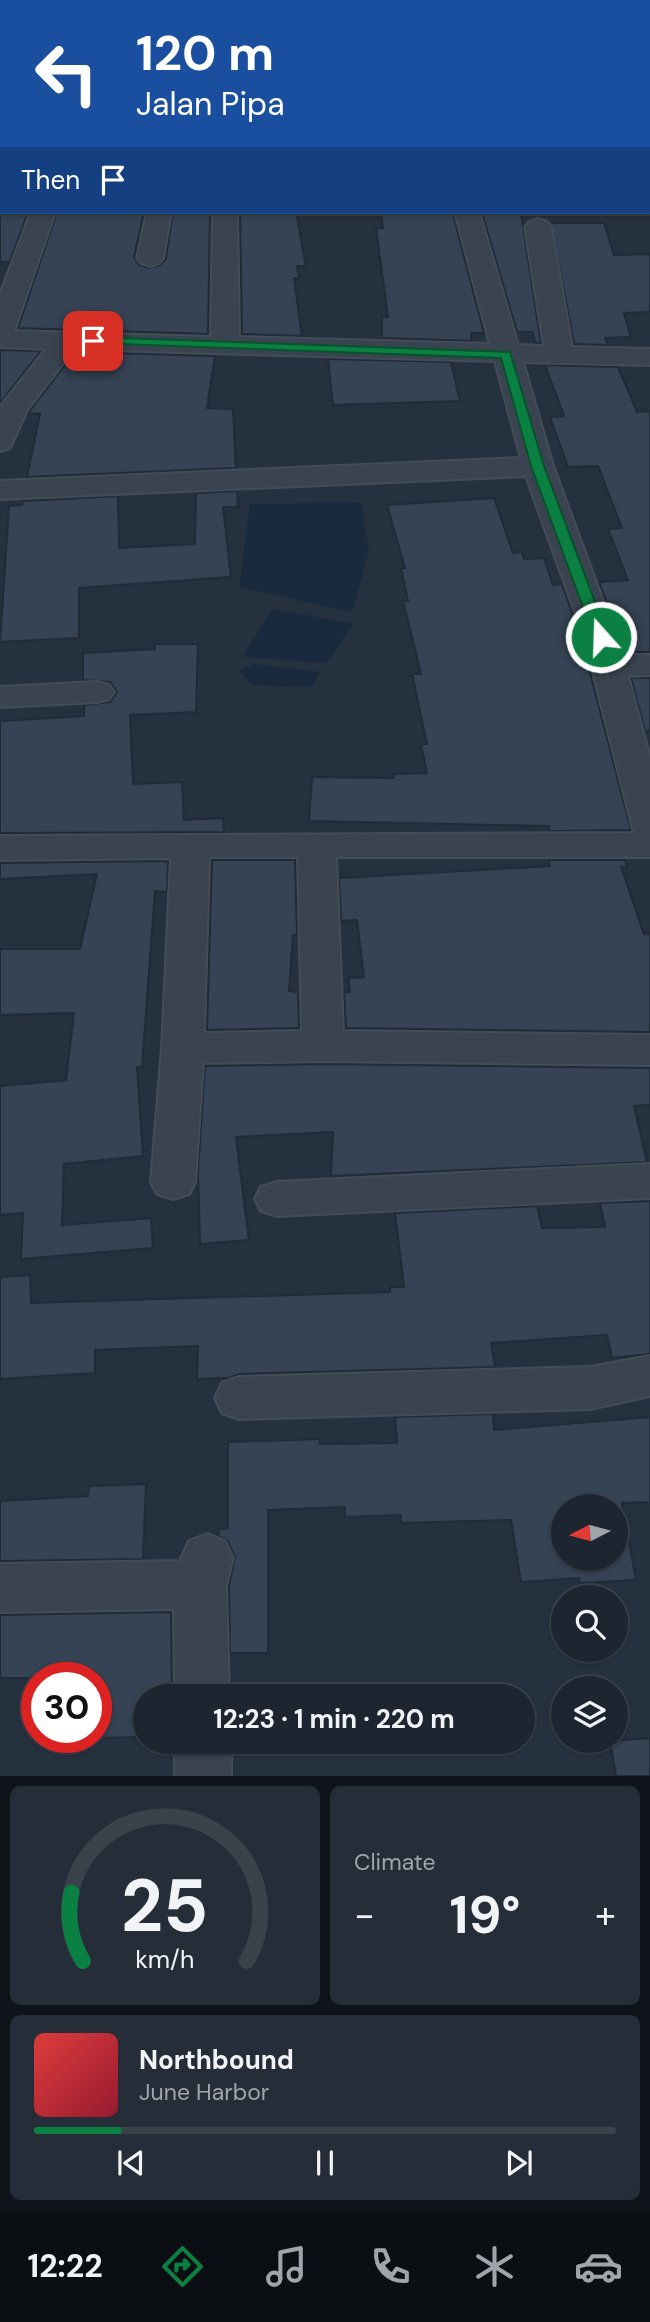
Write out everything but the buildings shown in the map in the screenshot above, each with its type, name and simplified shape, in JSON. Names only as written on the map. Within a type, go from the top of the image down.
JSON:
[{"type":"street","points":[[470,0],[484,0]]},
{"type":"street","points":[[0,332],[42,214]]},
{"type":"street","points":[[150,258],[159,214]]},
{"type":"street","points":[[225,214],[225,346]]},
{"type":"street","points":[[468,214],[538,466],[601,637],[650,828]]},
{"type":"street","points":[[538,227],[559,353]]},
{"type":"street","points":[[0,339],[650,357]]},
{"type":"street","points":[[0,442],[13,409],[67,340]]},
{"type":"street","points":[[0,490],[538,466]]},
{"type":"street","points":[[608,666],[650,665]]},
{"type":"street","points":[[0,697],[97,692]]},
{"type":"street","points":[[173,1182],[183,1048],[190,845]]},
{"type":"street","points":[[0,848],[190,845],[650,845]]},
{"type":"street","points":[[317,846],[323,1046]]},
{"type":"street","points":[[183,1048],[323,1046],[650,1050]]},
{"type":"street","points":[[276,1199],[650,1181]]},
{"type":"street","points":[[239,1398],[590,1388],[650,1376]]},
{"type":"street","points":[[0,1588],[203,1571],[202,1684]]},
{"type":"street","points":[[203,1754],[204,1776]]},
{"type":"water","points":[[361,502],[369,551],[352,612],[239,587],[250,504]]},
{"type":"water","points":[[273,609],[354,624],[326,663],[242,657]]},
{"type":"water","points":[[254,664],[320,672],[312,687],[253,685],[239,670]]},
{"type":"route","points":[[93,341],[506,355],[538,466],[601,637]]}]
